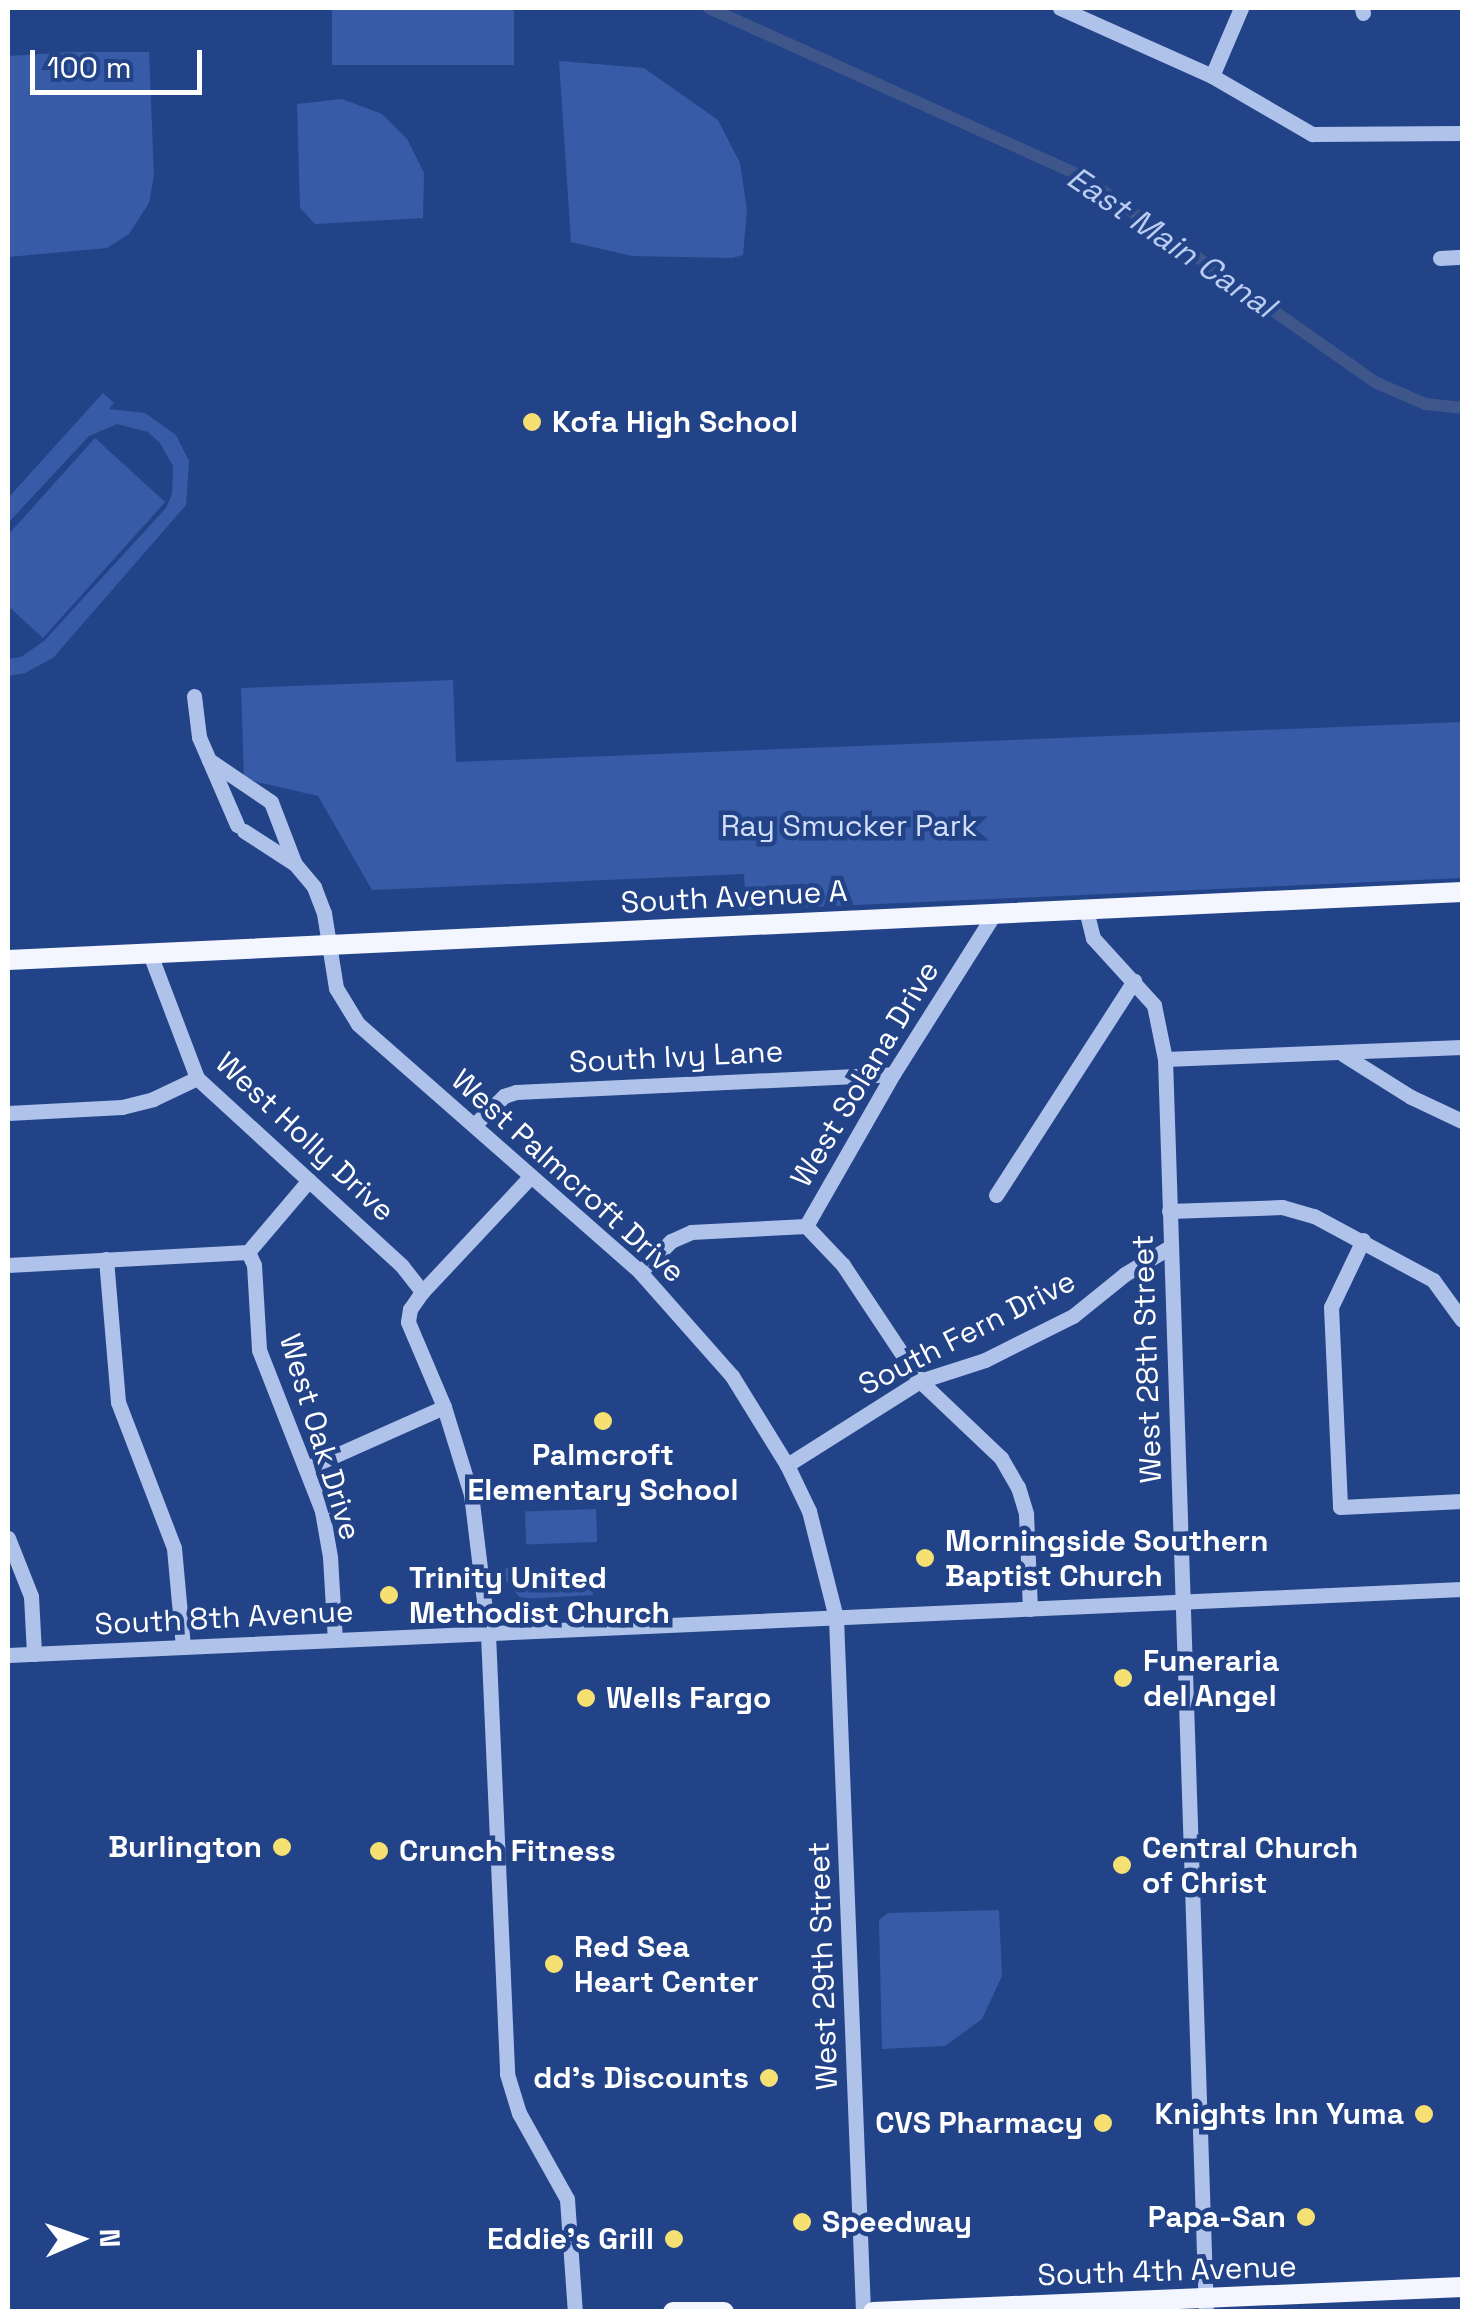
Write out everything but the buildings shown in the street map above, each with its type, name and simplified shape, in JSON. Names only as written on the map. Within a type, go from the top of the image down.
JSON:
[{"type":"main road","name":"South Avenue A","points":[[8,960],[1462,892]]},
{"type":"main road","name":"South 4th Avenue","points":[[873,2312],[1206,2306],[1462,2288]]},
{"type":"main road","points":[[672,2312],[724,2312]]},
{"type":"street","points":[[1060,8],[1212,76],[1312,134],[1462,133]]},
{"type":"street","points":[[1212,76],[1241,8]]},
{"type":"street","points":[[1440,258],[1462,257]]},
{"type":"street","points":[[194,696],[199,737],[241,828],[295,864]]},
{"type":"street","points":[[209,760],[271,802],[274,816],[263,832],[241,828]]},
{"type":"street","points":[[241,828],[235,806],[244,795],[256,793]]},
{"type":"street","name":"West Palmcroft Drive","points":[[274,816],[295,864],[319,898],[336,988],[358,1024],[640,1272],[732,1376],[787,1464],[818,1536],[836,1618]]},
{"type":"street","name":"West 28th Street","points":[[1086,910],[1090,934],[1158,1012],[1165,1059],[1206,2306]]},
{"type":"street","name":"West Solana Drive","points":[[994,914],[893,1074],[806,1226],[843,1265],[920,1381],[1001,1458],[1018,1487],[1026,1514],[1030,1609]]},
{"type":"street","name":"West Holly Drive","points":[[150,954],[197,1078],[402,1266],[422,1292]]},
{"type":"street","points":[[996,1195],[1134,981]]},
{"type":"street","points":[[1165,1059],[1462,1047]]},
{"type":"street","points":[[1344,1054],[1411,1097],[1462,1121]]},
{"type":"street","name":"South Ivy Lane","points":[[474,1126],[494,1104],[516,1092],[893,1074]]},
{"type":"street","points":[[8,1112],[122,1107],[153,1100],[197,1078]]},
{"type":"street","points":[[531,1176],[422,1292],[410,1309],[410,1335],[444,1407],[471,1494],[488,1634],[507,2074],[519,2112],[567,2200],[575,2312]]},
{"type":"street","points":[[8,1265],[248,1252],[309,1180]]},
{"type":"street","points":[[1169,1211],[1282,1207],[1314,1216],[1434,1280],[1462,1320]]},
{"type":"street","points":[[640,1272],[671,1241],[691,1232],[806,1226]]},
{"type":"street","points":[[1363,1240],[1331,1307],[1340,1507],[1462,1501]]},
{"type":"street","name":"South Fern Drive","points":[[787,1464],[920,1381],[985,1360],[1073,1316],[1125,1274],[1170,1247]]},
{"type":"street","name":"West Oak Drive","points":[[248,1252],[254,1265],[259,1350],[270,1387],[308,1468],[330,1556],[335,1640]]},
{"type":"street","points":[[106,1260],[115,1386],[174,1548],[183,1647]]},
{"type":"street","points":[[308,1468],[444,1407]]},
{"type":"street","points":[[8,1538],[31,1596],[34,1654]]},
{"type":"street","name":"South 8th Avenue","points":[[8,1655],[1462,1589]]},
{"type":"street","name":"West 29th Street","points":[[836,1618],[863,2312]]},
{"type":"green space","points":[[332,8],[514,8],[514,65],[332,65]]},
{"type":"green space","points":[[149,52],[154,175],[149,203],[129,234],[107,248],[8,257],[8,56]]},
{"type":"green space","points":[[559,61],[644,68],[718,120],[740,163],[747,210],[743,255],[632,256],[571,242]]},
{"type":"green space","points":[[342,99],[382,114],[407,139],[424,173],[423,218],[315,224],[300,208],[297,104]]},
{"type":"green space","points":[[103,393],[114,403],[109,409],[145,413],[176,435],[189,461],[186,505],[53,658],[25,673],[8,676],[8,659],[21,657],[44,641],[166,508],[172,494],[173,466],[160,443],[148,432],[117,424],[89,436],[8,523],[8,498]]},
{"type":"green space","points":[[95,438],[165,502],[43,638],[8,606],[8,535]]},
{"type":"green space","name":"Ray Smucker Park","points":[[453,680],[456,762],[1462,722],[1462,878],[746,910],[744,874],[372,890],[318,796],[244,779],[241,688]]},
{"type":"green space","points":[[596,1509],[597,1542],[526,1544],[525,1511]]},
{"type":"green space","points":[[523,1564],[527,1580],[591,1578],[593,1595],[521,1599],[506,1581],[505,1568]]},
{"type":"green space","points":[[999,1910],[1002,1976],[982,2019],[945,2046],[882,2049],[879,1920],[888,1913]]},
{"type":"waterway","name":"East Main Canal","points":[[709,8],[1081,176],[1377,383],[1425,404],[1462,408]]},
{"type":"place","name":"Kofa High School","points":[[532,422]]},
{"type":"place","name":"Palmcroft Elementary School","points":[[603,1421]]},
{"type":"place","name":"Morningside Southern Baptist Church","points":[[925,1558]]},
{"type":"place","name":"Trinity United Methodist Church","points":[[389,1595]]},
{"type":"place","name":"Funeraria del Angel","points":[[1123,1678]]},
{"type":"place","name":"Wells Fargo","points":[[586,1698]]},
{"type":"place","name":"Burlington","points":[[282,1847]]},
{"type":"place","name":"Crunch Fitness","points":[[379,1851]]},
{"type":"place","name":"Central Church of Christ","points":[[1122,1865]]},
{"type":"place","name":"Red Sea Heart Center","points":[[554,1964]]},
{"type":"place","name":"dd's Discounts","points":[[769,2078]]},
{"type":"place","name":"Knights Inn Yuma","points":[[1424,2114]]},
{"type":"place","name":"CVS Pharmacy","points":[[1103,2123]]},
{"type":"place","name":"Papa-San","points":[[1306,2217]]},
{"type":"place","name":"Speedway","points":[[802,2222]]},
{"type":"place","name":"Eddie's Grill","points":[[674,2239]]}]
